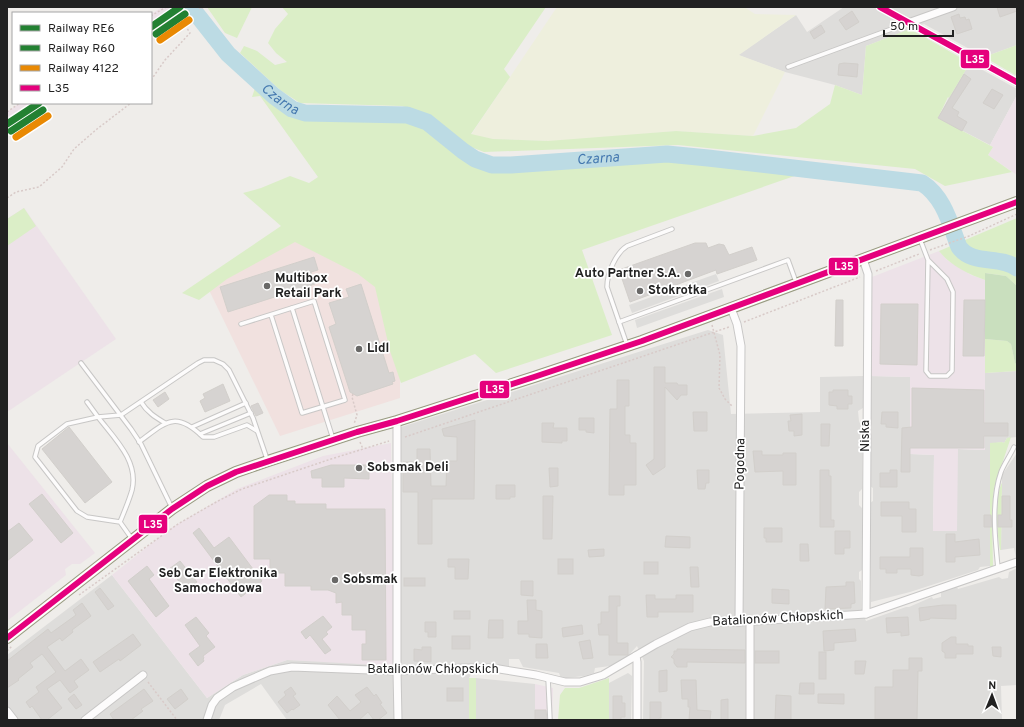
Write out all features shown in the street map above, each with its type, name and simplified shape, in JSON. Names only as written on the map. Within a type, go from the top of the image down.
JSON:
[{"type":"main road","points":[[7,638],[172,509],[189,497],[220,480],[268,460],[333,439],[397,421],[628,346],[1017,202]]},
{"type":"street","points":[[880,7],[1017,82]]},
{"type":"street","points":[[908,23],[953,7]]},
{"type":"street","name":"Niska","points":[[863,259],[868,274],[866,369],[866,614]]},
{"type":"street","name":"Pogodna","points":[[731,308],[737,324],[741,346],[739,622]]},
{"type":"street","points":[[397,421],[398,720]]},
{"type":"street","name":"Batalionów Chłopskich","points":[[207,720],[212,705],[217,698],[233,687],[270,670],[292,667],[397,671],[493,668],[536,675],[568,683],[587,681],[603,675],[656,644],[690,627],[710,622],[739,622],[866,614],[1017,562]]},
{"type":"street","points":[[750,621],[750,720]]},
{"type":"street","points":[[636,656],[637,720]]},
{"type":"street","points":[[85,720],[143,675]]},
{"type":"street","points":[[7,711],[14,720]]},
{"type":"lane","points":[[788,67],[908,23]]},
{"type":"lane","points":[[628,346],[607,287],[607,279],[621,250],[627,246],[672,229]]},
{"type":"lane","points":[[920,238],[928,260],[926,371],[930,376],[947,376],[952,371],[953,292],[947,279],[928,260]]},
{"type":"lane","points":[[619,322],[788,260],[796,284]]},
{"type":"lane","points":[[241,324],[314,301],[345,400],[302,413],[271,315]]},
{"type":"lane","points":[[292,308],[333,439]]},
{"type":"lane","points":[[132,540],[120,522],[87,517],[77,511],[35,457],[38,446],[67,424],[98,417],[121,415],[198,363],[204,360],[209,360],[219,362],[227,367],[251,413],[268,460]]},
{"type":"lane","points":[[81,363],[121,415],[139,442],[172,509]]},
{"type":"lane","points":[[87,402],[128,455],[132,474],[132,489],[120,522]]},
{"type":"lane","points":[[141,402],[145,409],[155,418],[165,423]]},
{"type":"lane","points":[[192,426],[246,403]]},
{"type":"lane","points":[[200,434],[251,413]]},
{"type":"lane","points":[[139,442],[165,423],[178,420],[192,426],[202,437],[214,437],[247,426],[258,431]]},
{"type":"lane","points":[[998,569],[995,542],[996,493],[1000,474],[1014,447]]},
{"type":"lane","points":[[548,678],[550,720]]},
{"type":"path","points":[[152,15],[166,7]]},
{"type":"path","points":[[152,79],[165,60],[188,37],[190,33],[183,22],[178,25],[172,16],[186,7]]},
{"type":"path","points":[[199,7],[200,9],[204,7]]},
{"type":"path","points":[[7,112],[19,104]]},
{"type":"path","points":[[7,198],[16,192],[39,187],[62,167],[74,149],[130,104]]},
{"type":"path","points":[[76,597],[168,531],[218,501],[242,489],[331,459],[398,439],[715,333],[969,236],[1017,214]]},
{"type":"path","points":[[709,316],[715,333],[720,356],[719,388],[725,400],[736,410],[741,422]]},
{"type":"path","points":[[353,394],[352,397],[357,415],[354,425]]},
{"type":"path","points":[[359,438],[363,449]]},
{"type":"path","points":[[7,651],[17,643]]},
{"type":"path","points":[[143,675],[177,720]]},
{"type":"shaded area","points":[[162,7],[174,7],[179,14],[152,31],[152,13]]},
{"type":"shaded area","points":[[844,7],[1017,7],[1017,45],[984,57],[924,24],[866,46],[862,95],[835,85],[785,72],[738,55],[796,15],[807,32]]},
{"type":"shaded area","points":[[970,63],[1017,89],[1017,95],[990,145],[938,118]]},
{"type":"shaded area","points":[[1017,95],[1017,175],[988,155],[993,147],[990,145]]},
{"type":"shaded area","points":[[19,104],[46,104],[7,130],[7,112]]},
{"type":"shaded area","points":[[24,208],[116,339],[7,412],[7,219]]},
{"type":"shaded area","points":[[287,232],[400,299],[400,398],[280,436],[207,286]]},
{"type":"shaded area","points":[[939,251],[947,260],[971,275],[985,280],[985,450],[958,449],[957,531],[933,531],[934,455],[910,454],[910,377],[871,376],[872,277]]},
{"type":"shaded area","points":[[716,274],[719,281],[632,313],[629,305]]},
{"type":"shaded area","points":[[722,289],[724,297],[637,328],[635,320]]},
{"type":"shaded area","points":[[708,330],[723,335],[731,414],[820,412],[820,377],[863,376],[863,408],[858,411],[859,421],[862,428],[862,489],[859,492],[859,505],[862,508],[862,570],[859,572],[859,579],[861,581],[861,608],[866,621],[909,607],[932,597],[933,599],[941,597],[941,592],[957,587],[958,589],[999,577],[1002,579],[1008,578],[1009,572],[1017,568],[1017,685],[1001,686],[1002,720],[643,720],[644,661],[637,646],[628,656],[610,666],[595,668],[594,673],[584,676],[561,678],[559,673],[523,667],[519,659],[509,659],[509,666],[476,664],[469,678],[469,720],[287,720],[261,684],[225,705],[219,720],[7,720],[7,655],[112,575],[207,698],[243,675],[287,660],[399,663],[395,429]]},
{"type":"shaded area","points":[[1017,371],[1017,437],[1007,438],[1004,443],[990,444],[990,566],[980,567],[978,570],[910,592],[871,602],[870,503],[873,501],[873,488],[870,486],[870,438],[872,426],[870,422],[870,376],[910,377],[910,454],[934,455],[933,531],[958,449],[985,450],[985,373]]},
{"type":"shaded area","points":[[7,443],[95,553],[80,564],[72,564],[65,569],[66,575],[7,621]]},
{"type":"shaded area","points":[[391,443],[395,666],[287,660],[243,675],[207,698],[112,575],[171,528],[237,489],[323,456]]},
{"type":"shaded area","points":[[1017,453],[1016,558],[1014,548],[1001,550],[1002,475]]},
{"type":"shaded area","points":[[628,673],[632,676],[631,720],[609,720],[609,683]]},
{"type":"shaded area","points":[[476,678],[535,684],[535,720],[476,720]]},
{"type":"shaded area","points":[[535,684],[553,688],[552,720],[535,720]]},
{"type":"green space","points":[[207,7],[252,7],[237,38],[225,33]]},
{"type":"green space","points":[[282,7],[546,7],[504,69],[510,77],[471,134],[493,139],[548,141],[676,131],[753,136],[796,128],[830,104],[835,85],[862,95],[866,46],[910,29],[970,63],[949,98],[948,97],[938,118],[993,147],[988,155],[1012,172],[945,186],[915,169],[678,145],[484,152],[463,144],[422,113],[402,106],[300,103],[280,90],[240,53],[244,46],[257,51],[275,65],[287,62],[276,53],[268,43],[275,29],[288,14]]},
{"type":"green space","points":[[557,7],[744,7],[755,14],[796,15],[739,55],[785,72],[753,136],[675,131],[569,141],[548,141],[493,139],[471,135]]},
{"type":"green space","points":[[1017,45],[1017,76],[984,57]]},
{"type":"green space","points":[[256,85],[289,113],[301,118],[406,121],[422,126],[456,154],[490,169],[511,170],[667,159],[806,172],[582,250],[612,335],[496,373],[475,354],[401,383],[390,351],[375,287],[358,274],[295,242],[227,279],[199,300],[182,293],[281,226],[243,193],[261,188],[290,176],[309,183],[318,177],[260,96],[252,97]]},
{"type":"green space","points":[[24,208],[36,226],[7,246],[7,219]]},
{"type":"green space","points":[[1017,218],[1017,286],[1006,276],[985,273],[985,280],[972,275],[954,265],[939,251]]},
{"type":"green space","points":[[985,273],[1006,276],[1017,286],[1017,365],[1015,363],[1011,344],[1007,341],[985,339]]},
{"type":"green space","points":[[985,339],[1007,341],[1011,344],[1015,363],[1017,365],[1017,371],[985,373]]},
{"type":"green space","points":[[1011,437],[994,488],[992,517],[993,567],[990,568],[990,443],[1004,443],[1007,438]]},
{"type":"green space","points":[[1002,483],[1000,550],[997,526],[997,506],[999,489]]},
{"type":"green space","points":[[469,678],[476,678],[476,720],[469,720]]},
{"type":"green space","points":[[609,678],[609,720],[558,720],[560,695],[565,688],[579,688]]},
{"type":"building","points":[[997,7],[1017,7],[1017,11],[1000,17]]},
{"type":"building","points":[[852,11],[859,22],[846,30],[839,20]]},
{"type":"building","points":[[959,14],[960,18],[965,17],[966,20],[969,19],[972,29],[957,34],[951,17]]},
{"type":"building","points":[[821,25],[825,32],[814,39],[810,32]]},
{"type":"building","points":[[839,64],[858,64],[857,77],[838,75]]},
{"type":"building","points":[[964,74],[971,79],[952,108],[959,112],[957,116],[967,122],[962,131],[938,118]]},
{"type":"building","points":[[992,89],[1003,95],[994,109],[983,103]]},
{"type":"building","points":[[695,243],[706,243],[708,248],[719,244],[724,245],[729,255],[752,247],[757,260],[717,274],[716,270],[630,302],[619,270]]},
{"type":"building","name":"Multibox Retail Park","points":[[314,257],[318,270],[311,272],[315,284],[228,312],[220,287]]},
{"type":"building","name":"Lidl","points":[[361,284],[389,373],[393,372],[395,381],[392,382],[393,384],[357,396],[350,392],[329,327],[336,324],[329,303],[349,297],[346,289]]},
{"type":"building","points":[[836,300],[843,300],[843,346],[835,346]]},
{"type":"building","points":[[964,300],[985,300],[984,356],[963,356]]},
{"type":"building","points":[[881,304],[918,304],[917,365],[880,364]]},
{"type":"building","points":[[654,367],[665,367],[665,383],[687,385],[687,395],[681,395],[677,400],[665,387],[665,467],[653,475],[646,465],[654,459]]},
{"type":"building","points":[[617,380],[629,380],[629,406],[625,406],[625,435],[630,435],[630,443],[636,443],[636,485],[624,485],[624,495],[609,495],[610,409],[617,409]]},
{"type":"building","points":[[223,384],[230,401],[205,412],[200,401],[205,398],[203,394]]},
{"type":"building","points":[[912,388],[984,390],[984,423],[1008,423],[1008,436],[984,436],[984,448],[910,448],[910,472],[901,472],[902,428],[912,427]]},
{"type":"building","points":[[833,390],[848,390],[848,396],[852,396],[852,404],[848,404],[848,409],[837,409],[837,406],[829,405],[829,392],[833,392]]},
{"type":"building","points":[[165,392],[169,399],[158,407],[153,400]]},
{"type":"building","points":[[258,403],[263,413],[256,416],[251,406]]},
{"type":"building","points":[[693,412],[707,412],[707,431],[694,431]]},
{"type":"building","points":[[882,412],[898,412],[898,428],[886,427],[886,424],[881,424]]},
{"type":"building","points":[[802,414],[802,435],[794,436],[794,431],[789,431],[788,421],[791,421],[790,415]]},
{"type":"building","points":[[579,418],[594,418],[594,433],[586,432],[586,430],[579,430]]},
{"type":"building","points":[[475,420],[474,499],[432,499],[432,544],[418,544],[418,492],[403,492],[403,462],[417,462],[417,449],[430,449],[431,486],[446,486],[447,461],[457,461],[457,437],[444,436],[442,429]]},
{"type":"building","points":[[542,423],[554,423],[553,428],[567,428],[567,441],[562,441],[562,443],[542,442]]},
{"type":"building","points":[[821,424],[830,424],[829,446],[821,446]]},
{"type":"building","points":[[69,427],[112,482],[85,503],[42,449]]},
{"type":"building","points":[[753,451],[762,451],[762,455],[783,455],[783,453],[796,453],[796,485],[783,485],[783,471],[755,472]]},
{"type":"building","points":[[331,465],[369,465],[369,479],[344,478],[344,487],[322,487],[322,478],[312,478],[311,471]]},
{"type":"building","points":[[549,468],[558,468],[558,486],[550,487]]},
{"type":"building","points":[[697,470],[709,470],[709,483],[706,483],[705,489],[698,489]]},
{"type":"building","points":[[820,470],[829,470],[829,476],[831,476],[831,520],[834,520],[834,527],[820,527]]},
{"type":"building","points":[[890,470],[897,470],[897,487],[880,487],[880,473],[890,473]]},
{"type":"building","points":[[496,485],[515,485],[515,497],[510,497],[510,499],[496,499]]},
{"type":"building","points":[[42,494],[73,533],[61,543],[29,504]]},
{"type":"building","name":"Sobsmak","points":[[269,495],[287,495],[287,501],[295,501],[295,504],[326,504],[326,509],[385,509],[386,660],[362,660],[362,644],[366,644],[366,630],[352,630],[352,615],[342,615],[342,602],[336,603],[336,593],[328,590],[311,590],[311,586],[285,586],[285,573],[270,573],[270,559],[254,559],[254,506]]},
{"type":"building","points":[[543,496],[553,496],[552,539],[543,539]]},
{"type":"building","points":[[1002,496],[1010,496],[1010,520],[1012,520],[1012,527],[998,527],[998,515],[1002,515]]},
{"type":"building","points":[[881,502],[909,502],[909,509],[916,509],[916,532],[902,532],[902,516],[881,516]]},
{"type":"building","points":[[984,515],[991,515],[992,527],[984,527]]},
{"type":"building","points":[[19,523],[33,540],[7,561],[7,532]]},
{"type":"building","points":[[199,528],[214,548],[229,537],[262,581],[241,597],[193,533]]},
{"type":"building","points":[[764,528],[782,528],[782,542],[766,542],[766,538],[764,538]]},
{"type":"building","points":[[835,531],[850,531],[850,548],[844,548],[844,554],[835,554]]},
{"type":"building","points":[[946,534],[955,534],[955,542],[979,539],[980,555],[955,557],[955,562],[946,562]]},
{"type":"building","points":[[666,536],[690,537],[690,548],[665,547]]},
{"type":"building","points":[[800,544],[808,544],[809,561],[800,561]]},
{"type":"building","points":[[910,548],[923,548],[923,575],[911,575],[911,569],[897,569],[897,573],[886,573],[886,569],[880,569],[880,557],[910,557]]},
{"type":"building","points":[[604,549],[604,556],[589,557],[588,550]]},
{"type":"building","points":[[448,559],[469,559],[468,579],[455,579],[455,567],[448,567]]},
{"type":"building","points":[[558,559],[573,559],[573,574],[558,574]]},
{"type":"building","points":[[180,561],[197,582],[186,590],[169,569]]},
{"type":"building","points":[[644,562],[658,562],[658,574],[644,574]]},
{"type":"building","points":[[147,566],[154,575],[149,579],[169,606],[156,617],[128,581]]},
{"type":"building","points":[[690,567],[698,567],[699,587],[691,587]]},
{"type":"building","points":[[404,578],[425,578],[425,586],[404,586]]},
{"type":"building","points":[[521,581],[533,581],[533,596],[521,595]]},
{"type":"building","points":[[846,582],[854,582],[855,603],[851,604],[851,608],[825,609],[826,587],[846,586]]},
{"type":"building","points":[[100,588],[114,606],[108,610],[95,592]]},
{"type":"building","points":[[772,589],[789,590],[789,604],[772,603]]},
{"type":"building","points":[[646,595],[655,595],[655,599],[676,599],[676,595],[693,595],[693,612],[658,612],[658,617],[647,617]]},
{"type":"building","points":[[609,596],[620,596],[620,606],[617,606],[617,643],[628,643],[628,655],[609,655],[609,635],[599,635],[598,624],[601,624],[601,612],[609,612]]},
{"type":"building","points":[[527,600],[536,600],[536,610],[542,611],[542,638],[529,637],[529,634],[518,634],[518,621],[528,621]]},
{"type":"building","points":[[82,603],[91,616],[72,630],[73,632],[62,641],[60,638],[47,647],[65,671],[81,659],[89,670],[74,681],[78,687],[70,693],[60,680],[47,689],[62,708],[47,720],[42,720],[32,706],[30,708],[26,702],[39,692],[36,687],[56,672],[42,654],[30,663],[33,667],[18,679],[19,680],[7,688],[7,661],[48,629],[51,633],[76,615],[73,610]]},
{"type":"building","points":[[956,605],[956,619],[930,618],[920,621],[919,608]]},
{"type":"building","points":[[454,611],[470,611],[470,619],[454,619]]},
{"type":"building","points":[[323,616],[332,627],[326,632],[328,634],[322,639],[331,650],[325,654],[310,635],[306,639],[301,632]]},
{"type":"building","points":[[196,617],[209,633],[206,636],[215,647],[203,656],[204,661],[198,666],[189,654],[200,646],[185,625]]},
{"type":"building","points":[[908,617],[909,635],[901,636],[901,632],[887,633],[886,618]]},
{"type":"building","points":[[489,620],[503,620],[503,638],[488,638]]},
{"type":"building","points":[[425,622],[436,622],[436,637],[428,637],[428,632],[425,632]]},
{"type":"building","points":[[582,625],[583,634],[563,637],[562,628]]},
{"type":"building","points":[[855,629],[856,641],[834,643],[834,650],[824,651],[823,631]]},
{"type":"building","points":[[133,634],[141,645],[120,661],[119,659],[100,672],[93,662]]},
{"type":"building","points":[[452,636],[470,636],[470,649],[452,649]]},
{"type":"building","points":[[951,637],[956,637],[956,644],[968,644],[968,646],[973,646],[973,654],[956,654],[956,658],[945,658],[945,653],[942,651],[942,643]]},
{"type":"building","points":[[590,640],[593,658],[583,659],[579,642]]},
{"type":"building","points":[[536,644],[547,644],[548,658],[536,658]]},
{"type":"building","points":[[422,647],[431,647],[431,662],[414,661],[414,649],[422,650]]},
{"type":"building","points":[[992,647],[1001,647],[1001,657],[993,656]]},
{"type":"building","points":[[677,649],[745,650],[745,663],[687,662],[687,667],[677,667],[674,663],[674,659],[671,657]]},
{"type":"building","points":[[755,651],[779,651],[779,663],[755,663]]},
{"type":"building","points":[[819,652],[826,652],[826,679],[819,679]]},
{"type":"building","points":[[909,658],[922,658],[922,671],[918,671],[917,719],[875,719],[875,687],[893,687],[893,670],[909,670]]},
{"type":"building","points":[[855,661],[866,661],[864,674],[855,674]]},
{"type":"building","points":[[667,670],[667,691],[659,692],[659,671]]},
{"type":"building","points":[[681,680],[696,680],[697,710],[711,711],[710,720],[689,720],[690,707],[688,707],[688,699],[682,699]]},
{"type":"building","points":[[800,683],[814,683],[814,694],[799,694]]},
{"type":"building","points":[[291,687],[296,694],[293,696],[300,705],[287,713],[278,702],[286,695],[284,692]]},
{"type":"building","points":[[367,687],[374,696],[376,694],[382,703],[380,704],[387,713],[378,720],[374,720],[368,712],[359,720],[340,720],[328,705],[337,696],[350,711],[361,702],[355,695]]},
{"type":"building","points":[[447,688],[463,688],[463,701],[447,701]]},
{"type":"building","points":[[144,689],[153,701],[141,709],[143,711],[131,720],[114,720],[110,714]]},
{"type":"building","points":[[181,689],[188,699],[175,709],[167,699]]},
{"type":"building","points":[[74,694],[82,705],[76,709],[68,699]]},
{"type":"building","points":[[818,694],[844,694],[844,704],[818,703]]},
{"type":"building","points":[[776,695],[791,696],[791,720],[775,720]]},
{"type":"building","points":[[613,696],[622,696],[622,703],[625,703],[625,717],[621,717],[621,720],[613,720]]},
{"type":"building","points":[[728,699],[728,720],[721,720],[721,700]]},
{"type":"building","points":[[650,702],[661,702],[661,718],[659,718],[659,720],[650,720]]},
{"type":"building","points":[[535,710],[546,710],[547,720],[535,720]]},
{"type":"waterway","name":"Czarna","points":[[191,7],[228,54],[274,96],[292,109],[305,113],[407,115],[427,122],[475,159],[492,165],[667,154],[922,183],[930,189],[941,203],[959,247],[965,253],[979,259],[1010,264],[1017,268]]},
{"type":"rail line","name":"RE6","points":[[152,26],[180,7]]},
{"type":"rail line","name":"R60","points":[[156,34],[185,14]]},
{"type":"rail line","name":"4122","points":[[160,40],[189,20]]},
{"type":"rail line","name":"RE6","points":[[7,124],[37,104]]},
{"type":"rail line","name":"R60","points":[[11,131],[43,110]]},
{"type":"rail line","name":"4122","points":[[16,137],[48,116]]},
{"type":"transit line","name":"L35","points":[[880,7],[1017,82]]},
{"type":"transit line","name":"L35","points":[[7,638],[172,509],[207,486],[236,472],[642,341],[1017,202]]},
{"type":"place","name":"Auto Partner S.A.","points":[[688,274]]},
{"type":"place","name":"Multibox Retail Park","points":[[267,286]]},
{"type":"place","name":"Stokrotka","points":[[640,291]]},
{"type":"place","name":"Lidl","points":[[359,349]]},
{"type":"place","name":"Sobsmak Deli","points":[[359,468]]},
{"type":"place","name":"Seb Car Elektronika Samochodowa","points":[[218,560]]},
{"type":"place","name":"Sobsmak","points":[[335,580]]}]
